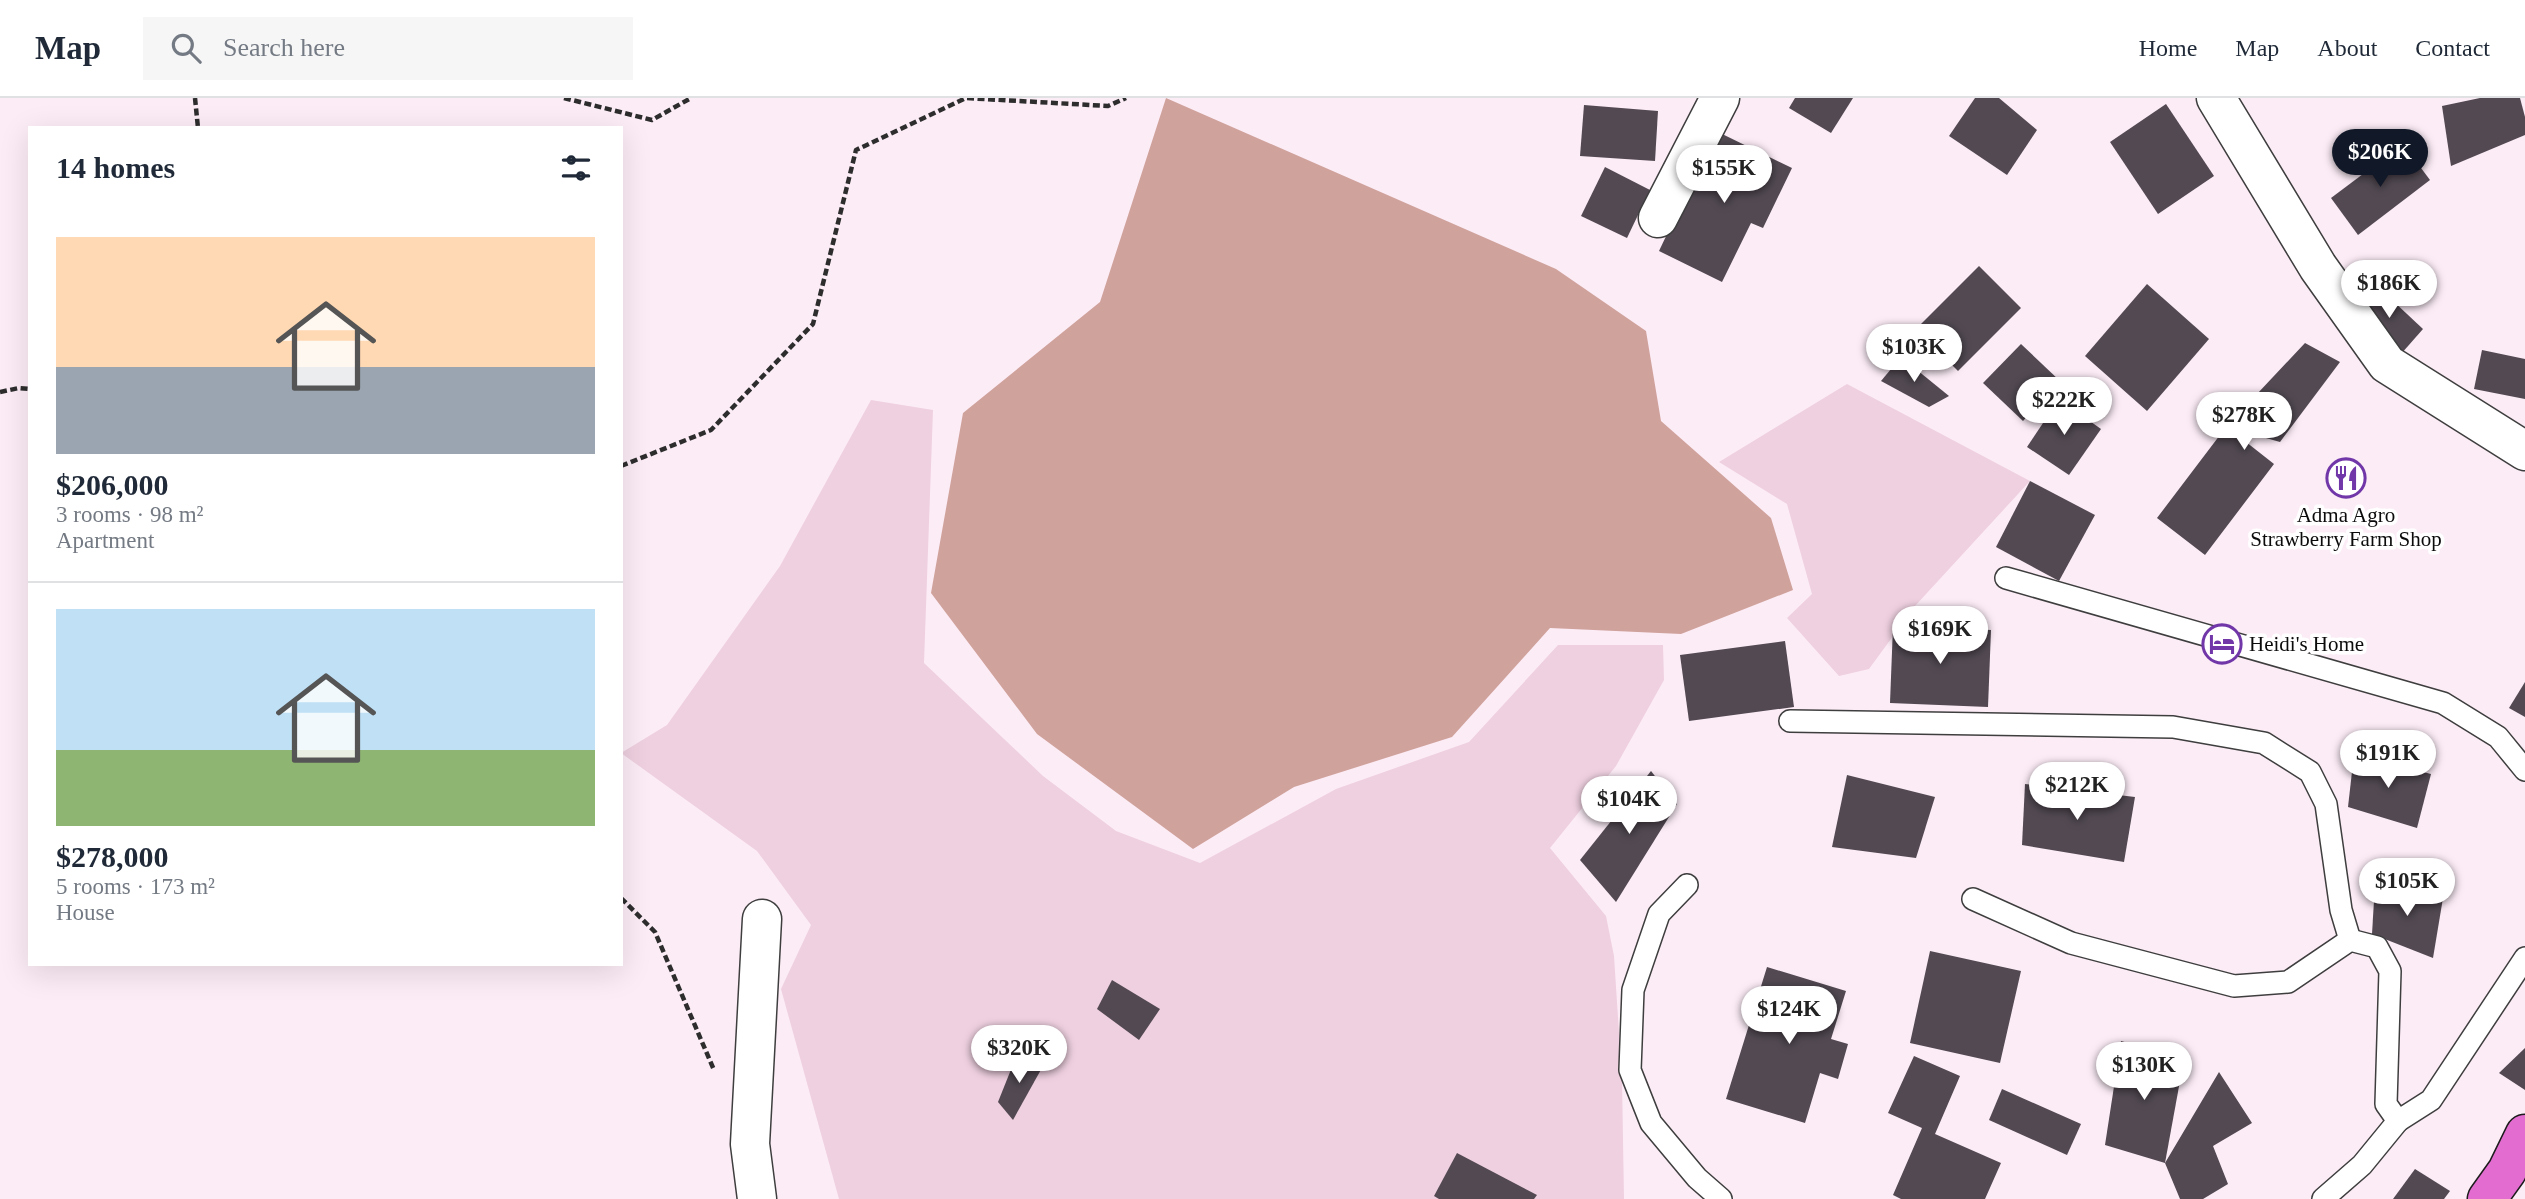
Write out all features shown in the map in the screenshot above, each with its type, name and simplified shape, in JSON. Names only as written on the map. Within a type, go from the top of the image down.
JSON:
[{"type":"highway","points":[[2487,1199],[2507,1171],[2525,1134]]},
{"type":"street","points":[[1658,218],[1720,98]]},
{"type":"street","points":[[2216,98],[2318,267],[2387,364],[2525,451]]},
{"type":"street","points":[[757,1199],[750,1143],[762,919]]},
{"type":"lane","points":[[2006,578],[2442,703],[2498,737],[2525,770]]},
{"type":"lane","points":[[1790,720],[2173,727],[2264,743],[2310,772],[2326,804],[2341,911],[2350,940]]},
{"type":"lane","points":[[1687,885],[1659,914],[1633,990],[1630,1070],[1651,1124],[1697,1178],[1721,1199]]},
{"type":"lane","points":[[1973,899],[2071,943],[2234,986],[2288,982],[2350,940],[2376,947],[2390,971],[2386,1104],[2398,1121]]},
{"type":"lane","points":[[2323,1199],[2362,1165],[2398,1121],[2431,1100],[2525,958]]},
{"type":"path","points":[[195,98],[198,126]]},
{"type":"path","points":[[564,98],[652,120],[691,98]]},
{"type":"path","points":[[623,465],[711,430],[813,324],[856,150],[966,98],[1108,106],[1126,98]]},
{"type":"path","points":[[0,392],[28,389]]},
{"type":"path","points":[[623,900],[655,932],[714,1070]]},
{"type":"shaded area","points":[[1166,98],[1556,269],[1646,331],[1661,421],[1771,518],[1793,590],[1681,634],[1550,628],[1452,737],[1294,787],[1193,849],[1037,734],[931,593],[963,413],[1100,302]]},
{"type":"shaded area","points":[[1847,384],[2030,481],[1915,606],[1869,669],[1839,676],[1787,618],[1812,594],[1787,504],[1719,462]]},
{"type":"shaded area","points":[[871,400],[933,410],[924,663],[1043,776],[1116,831],[1200,863],[1336,789],[1469,742],[1558,645],[1663,645],[1664,680],[1616,766],[1550,848],[1606,916],[1614,956],[1622,1079],[1624,1199],[839,1199],[781,989],[811,925],[757,851],[623,754],[623,752],[667,725],[780,566]]},
{"type":"building","points":[[1795,98],[1853,98],[1831,133],[1789,108]]},
{"type":"building","points":[[1975,98],[1999,98],[2037,130],[2007,175],[1949,136]]},
{"type":"building","points":[[2480,98],[2520,98],[2525,117],[2525,135],[2451,166],[2442,106]]},
{"type":"building","points":[[2166,104],[2214,176],[2158,214],[2110,142]]},
{"type":"building","points":[[1584,105],[1658,111],[1655,161],[1580,156]]},
{"type":"building","points":[[1716,131],[1792,168],[1763,228],[1751,223],[1722,282],[1659,251]]},
{"type":"building","points":[[2403,144],[2430,180],[2358,235],[2331,198]]},
{"type":"building","points":[[1605,167],[1650,190],[1627,238],[1581,216]]},
{"type":"building","points":[[1979,266],[2021,308],[1958,371],[1916,329]]},
{"type":"building","points":[[2147,284],[2209,339],[2147,411],[2085,356]]},
{"type":"building","points":[[2376,285],[2423,329],[2401,354],[2354,310]]},
{"type":"building","points":[[2305,343],[2340,362],[2280,442],[2227,427],[2274,464],[2205,555],[2157,518],[2226,427]]},
{"type":"building","points":[[2021,344],[2060,381],[2023,421],[1983,383]]},
{"type":"building","points":[[2482,350],[2525,359],[2525,399],[2474,389]]},
{"type":"building","points":[[1901,357],[1949,396],[1929,407],[1881,381]]},
{"type":"building","points":[[2059,399],[2101,429],[2069,475],[2027,447]]},
{"type":"building","points":[[2030,481],[2095,515],[2059,581],[1996,547]]},
{"type":"building","points":[[1893,626],[1991,630],[1988,707],[1890,703]]},
{"type":"building","points":[[1785,641],[1794,707],[1689,721],[1680,655]]},
{"type":"building","points":[[2525,682],[2525,717],[2509,708]]},
{"type":"building","points":[[2354,754],[2431,774],[2417,828],[2348,807]]},
{"type":"building","points":[[1651,771],[1677,804],[1616,902],[1580,860]]},
{"type":"building","points":[[1847,775],[1935,797],[1916,858],[1832,847]]},
{"type":"building","points":[[2025,784],[2135,797],[2124,862],[2022,845]]},
{"type":"building","points":[[2375,884],[2443,898],[2433,958],[2372,934]]},
{"type":"building","points":[[1930,951],[2021,971],[2000,1063],[1910,1043]]},
{"type":"building","points":[[1767,967],[1846,991],[1831,1039],[1848,1044],[1838,1079],[1820,1073],[1805,1123],[1726,1099]]},
{"type":"building","points":[[1112,980],[1160,1009],[1139,1040],[1097,1009]]},
{"type":"building","points":[[2121,1041],[2184,1059],[2165,1163],[2105,1145]]},
{"type":"building","points":[[2525,1048],[2525,1090],[2499,1073]]},
{"type":"building","points":[[1914,1056],[1960,1076],[1935,1134],[2001,1163],[1985,1199],[1901,1199],[1893,1195],[1922,1128],[1888,1113]]},
{"type":"building","points":[[1016,1057],[1043,1066],[1013,1120],[998,1102]]},
{"type":"building","points":[[2219,1072],[2252,1123],[2213,1146],[2228,1184],[2203,1199],[2180,1199],[2165,1163]]},
{"type":"building","points":[[2002,1089],[2081,1124],[2067,1155],[1989,1120]]},
{"type":"building","points":[[1457,1153],[1537,1195],[1534,1199],[1439,1199],[1434,1196]]},
{"type":"building","points":[[2415,1169],[2450,1191],[2444,1199],[2393,1199]]},
{"type":"place","name":"Adma Agro Strawberry Farm Shop","points":[[2346,478]]},
{"type":"place","name":"Heidi's Home","points":[[2222,644]]}]
